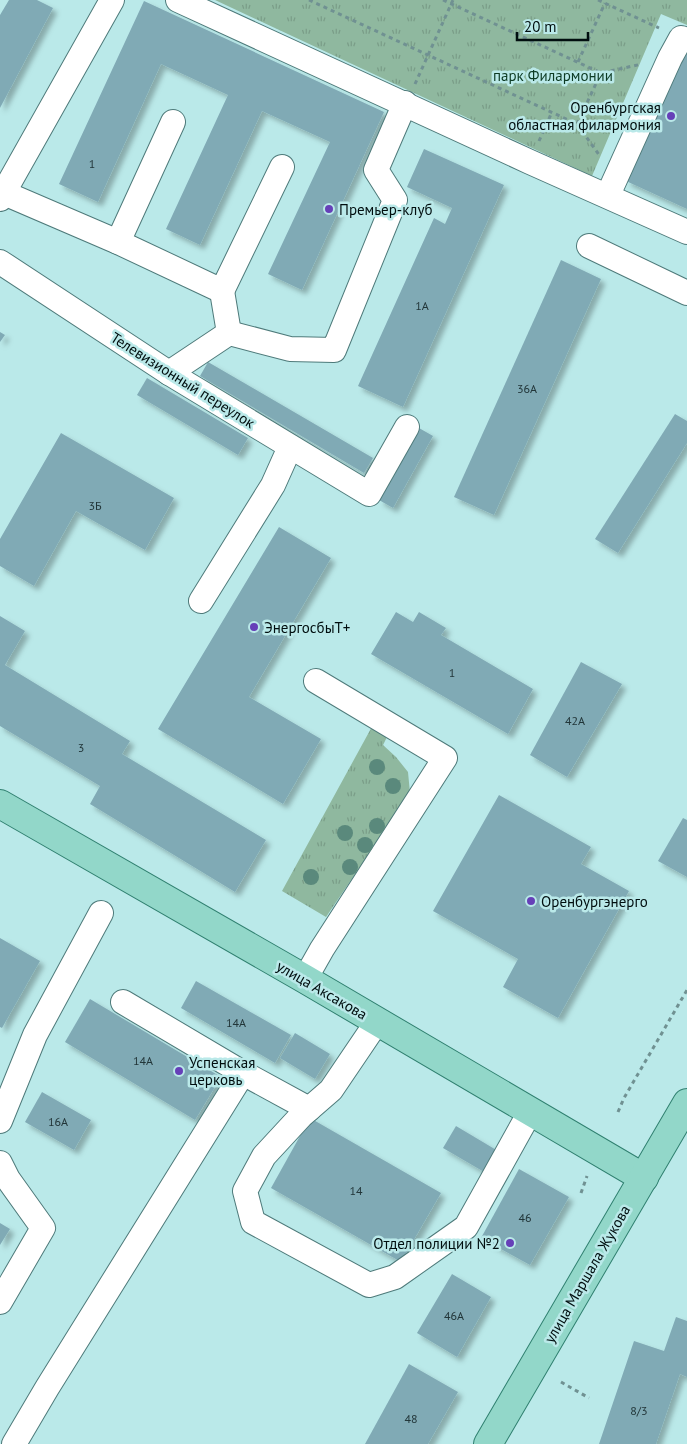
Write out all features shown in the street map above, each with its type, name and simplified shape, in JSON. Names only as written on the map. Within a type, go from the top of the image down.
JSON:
[{"type":"main road","name":"улица Аксакова","points":[[0,804],[305,979],[644,1178]]},
{"type":"main road","name":"улица Маршала Жукова","points":[[488,1444],[687,1103]]},
{"type":"street","points":[[112,0],[2,196],[118,242],[222,290]]},
{"type":"street","points":[[178,0],[406,103],[530,162],[612,187],[687,232]]},
{"type":"street","points":[[612,187],[679,45]]},
{"type":"street","points":[[170,373],[229,333],[290,349],[334,350],[395,200],[376,170],[406,103]]},
{"type":"street","points":[[118,242],[173,122]]},
{"type":"street","points":[[229,333],[222,290],[282,167]]},
{"type":"street","points":[[589,246],[687,293]]},
{"type":"street","name":"Телевизионный переулок","points":[[0,262],[170,373],[369,494],[407,427]]},
{"type":"street","points":[[201,601],[273,485],[290,447]]},
{"type":"street","points":[[305,979],[322,949],[445,758],[316,681]]},
{"type":"street","points":[[0,1121],[35,1035],[102,913]]},
{"type":"street","points":[[123,1002],[243,1073],[309,1109]]},
{"type":"street","points":[[377,1022],[331,1090],[301,1116],[264,1156],[245,1191],[253,1222],[369,1284],[395,1277],[466,1228],[530,1112]]},
{"type":"street","points":[[14,1444],[243,1073]]},
{"type":"street","points":[[0,1163],[8,1179],[43,1228],[0,1302]]},
{"type":"path","points":[[309,0],[577,124],[612,187]]},
{"type":"path","points":[[443,0],[452,2],[601,72],[679,45]]},
{"type":"path","points":[[598,0],[679,45]]},
{"type":"path","points":[[406,103],[452,2]]},
{"type":"path","points":[[578,62],[605,3]]},
{"type":"path","points":[[577,124],[601,72]]},
{"type":"path","points":[[530,162],[552,112]]},
{"type":"path","points":[[618,1112],[624,1098],[687,990]]},
{"type":"path","points":[[581,1193],[586,1176]]},
{"type":"path","points":[[561,1382],[589,1398]]},
{"type":"green space","name":"парк Филармонии","points":[[215,0],[687,0],[687,25],[661,14],[592,176]]},
{"type":"green space","points":[[374,723],[389,733],[383,745],[408,772],[410,793],[326,917],[282,891]]},
{"type":"building","points":[[9,0],[37,0],[53,8],[0,108],[0,15]]},
{"type":"building","points":[[144,1],[384,112],[302,290],[268,274],[330,142],[262,111],[200,245],[166,229],[228,95],[161,64],[98,202],[59,184]]},
{"type":"building","name":"Оренбургская областная филармония","points":[[685,50],[687,51],[687,209],[626,181]]},
{"type":"building","points":[[424,149],[504,185],[403,407],[358,386],[434,218],[445,224],[452,208],[407,187]]},
{"type":"building","points":[[561,260],[601,279],[494,515],[454,497]]},
{"type":"building","points":[[0,332],[5,335],[0,342]]},
{"type":"building","points":[[208,362],[373,458],[364,473],[200,376]]},
{"type":"building","points":[[147,378],[248,438],[238,455],[137,395]]},
{"type":"building","points":[[675,414],[687,421],[687,443],[618,553],[595,539]]},
{"type":"building","points":[[419,428],[433,436],[393,508],[379,500]]},
{"type":"building","points":[[61,433],[174,498],[145,550],[76,511],[34,586],[0,566],[0,539]]},
{"type":"building","name":"ЭнергосбыТ+","points":[[279,527],[331,558],[249,697],[321,739],[283,804],[158,729]]},
{"type":"building","points":[[396,612],[413,622],[419,612],[446,628],[441,635],[533,689],[508,734],[371,654]]},
{"type":"building","points":[[0,616],[25,631],[5,665],[130,741],[122,754],[266,840],[235,892],[90,804],[100,786],[0,726]]},
{"type":"building","points":[[581,662],[622,684],[567,777],[530,755]]},
{"type":"building","name":"Оренбургэнерго","points":[[499,795],[591,847],[581,864],[629,891],[558,1018],[503,987],[518,959],[433,911]]},
{"type":"building","points":[[683,818],[687,820],[687,877],[658,861]]},
{"type":"building","points":[[0,938],[40,961],[2,1028],[0,1027]]},
{"type":"building","points":[[196,981],[291,1035],[275,1063],[181,1008]]},
{"type":"building","points":[[90,999],[221,1077],[195,1120],[65,1042]]},
{"type":"building","points":[[295,1033],[330,1054],[315,1079],[280,1058]]},
{"type":"building","points":[[42,1092],[91,1120],[74,1150],[25,1122]]},
{"type":"building","points":[[310,1118],[441,1193],[401,1262],[271,1188]]},
{"type":"building","points":[[456,1126],[503,1154],[491,1176],[443,1148]]},
{"type":"building","points":[[519,1169],[569,1197],[530,1265],[481,1238]]},
{"type":"building","points":[[0,1223],[10,1229],[0,1245]]},
{"type":"building","points":[[452,1274],[491,1297],[457,1357],[417,1333]]},
{"type":"building","points":[[676,1317],[687,1321],[687,1377],[680,1374],[656,1444],[599,1444],[634,1341],[664,1351]]},
{"type":"building","points":[[409,1364],[458,1392],[428,1444],[365,1444]]},
{"type":"place","name":"Оренбургская областная филармония","points":[[671,116]]},
{"type":"place","name":"Премьер-клуб","points":[[329,209]]},
{"type":"place","name":"ЭнергосбыТ+","points":[[254,627]]},
{"type":"place","name":"Оренбургэнерго","points":[[531,901]]},
{"type":"place","name":"Успенская церковь","points":[[179,1071]]},
{"type":"place","name":"Отдел полиции №2","points":[[510,1243]]}]
